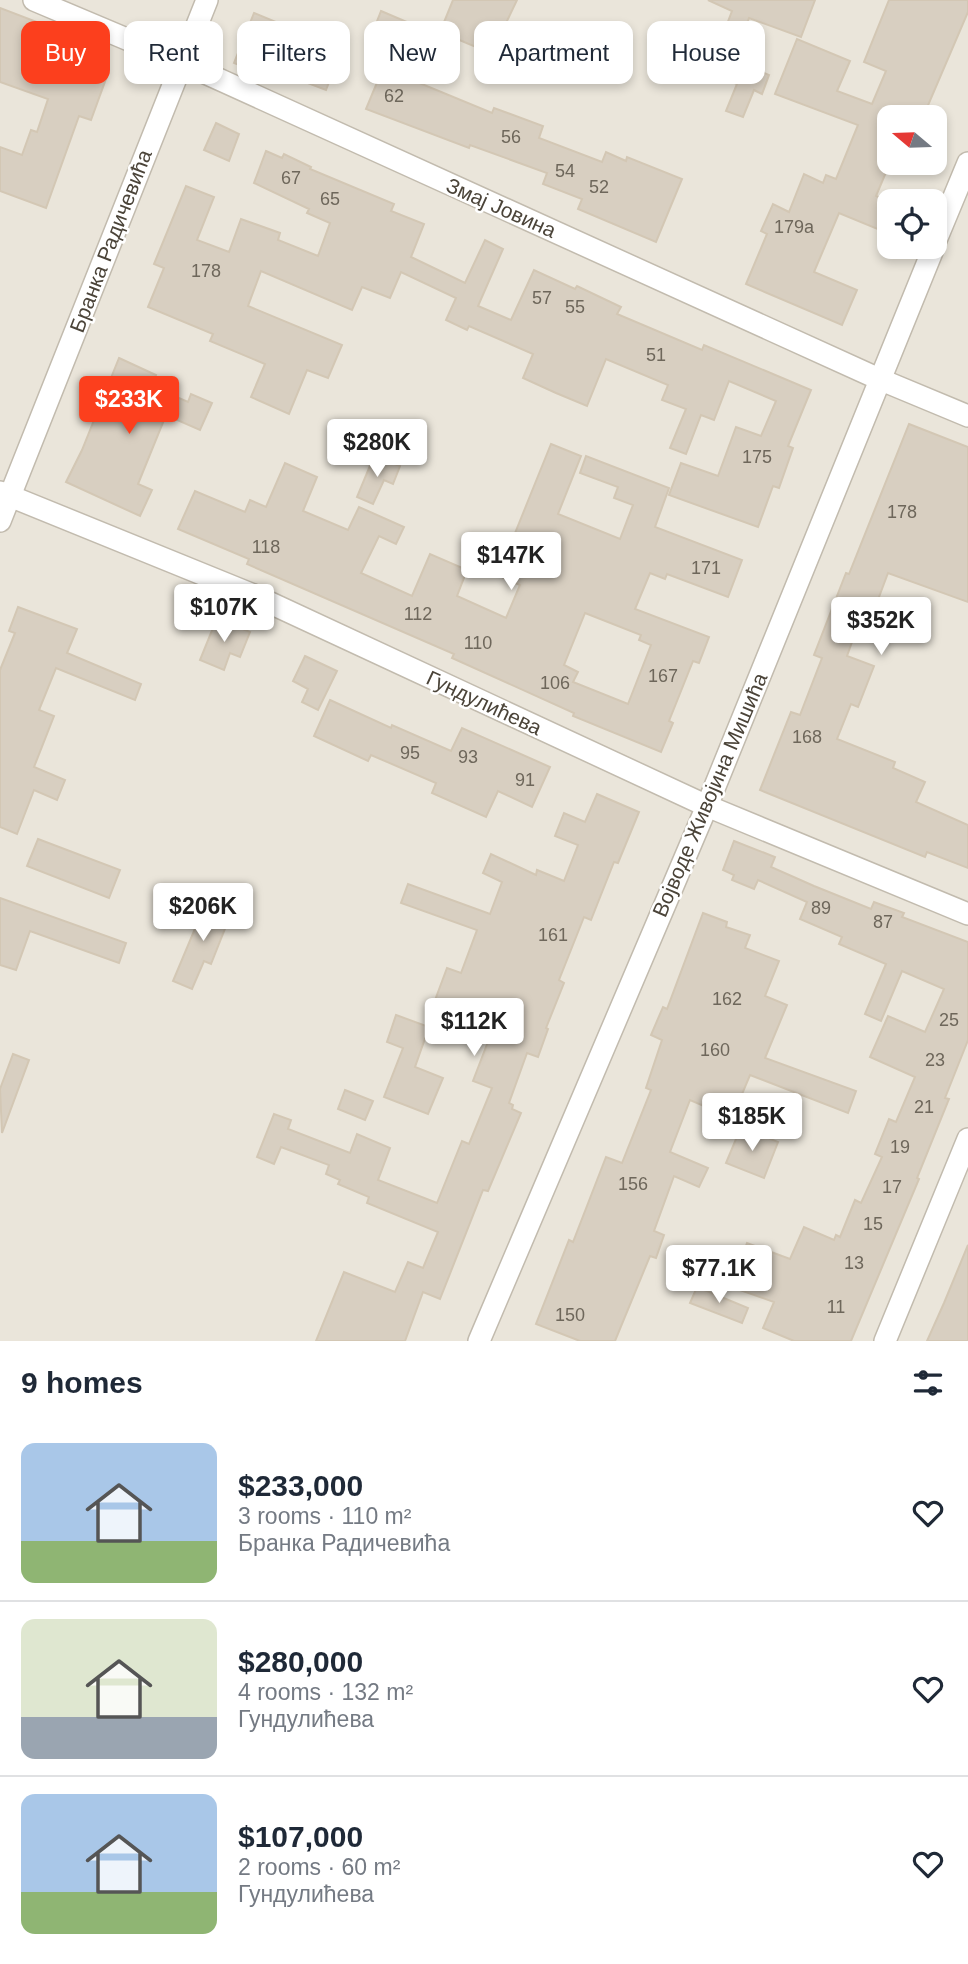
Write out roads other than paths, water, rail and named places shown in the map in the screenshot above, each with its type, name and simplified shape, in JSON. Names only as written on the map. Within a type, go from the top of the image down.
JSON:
[{"type":"street","name":"Змај Јовина","points":[[34,0],[124,38]]},
{"type":"street","name":"Бранка Радичевића","points":[[198,21],[207,0]]},
{"type":"street","name":"Змај Јовина","points":[[223,81],[880,379],[968,416]]},
{"type":"street","name":"Бранка Радичевића","points":[[0,521],[5,494],[172,84]]},
{"type":"street","name":"Војводе Живојина Мишића","points":[[947,214],[968,163]]},
{"type":"street","name":"Војводе Живојина Мишића","points":[[479,1341],[707,806],[929,259]]},
{"type":"street","name":"Гундулићева","points":[[5,494],[251,594],[707,806],[968,914]]},
{"type":"street","points":[[885,1341],[968,1139]]}]
